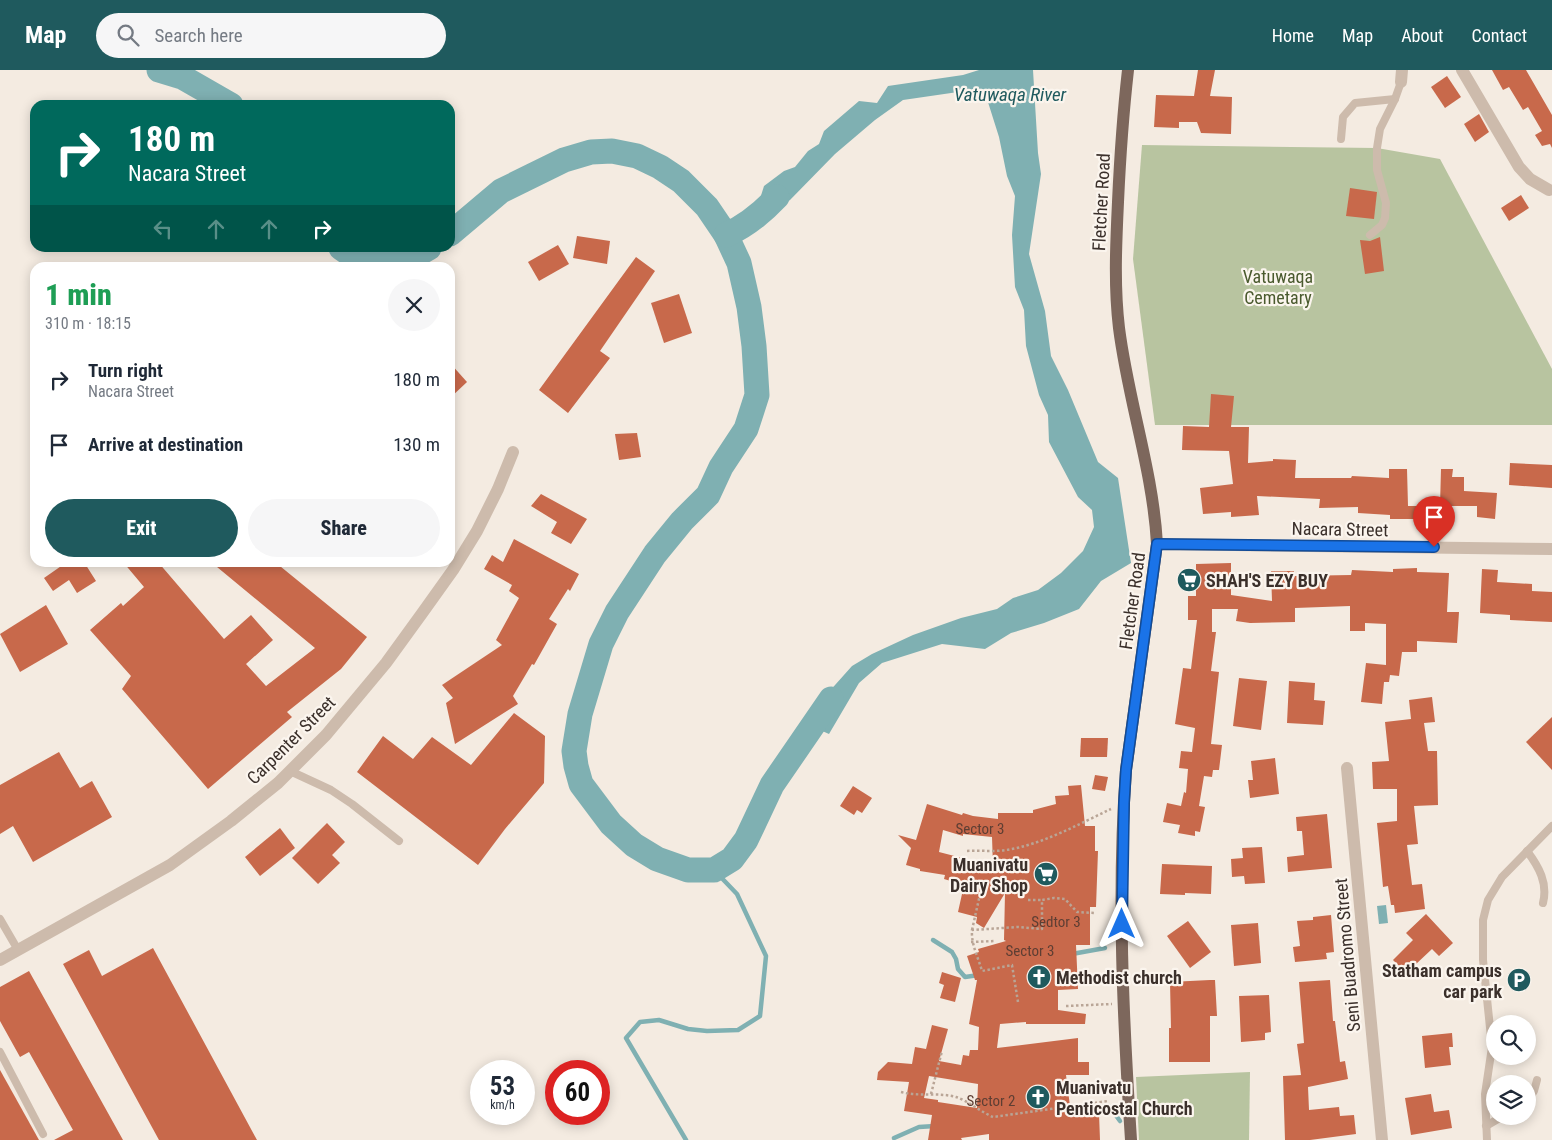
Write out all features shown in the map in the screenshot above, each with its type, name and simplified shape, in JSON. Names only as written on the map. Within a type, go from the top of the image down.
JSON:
[{"type":"main road","name":"Fletcher Road","points":[[1128,70],[1116,234],[1116,292],[1119,328],[1131,401],[1146,464],[1157,544],[1126,770],[1124,803],[1122,924],[1131,1140]]},
{"type":"street","points":[[1462,70],[1520,167],[1530,179],[1549,190]]},
{"type":"street","name":"Carpenter Street","points":[[455,567],[477,531],[498,489],[513,452]]},
{"type":"street","name":"Nacara Street","points":[[1157,544],[1552,549]]},
{"type":"street","name":"Carpenter Street","points":[[0,960],[170,865],[278,783],[326,735],[386,663],[455,567]]},
{"type":"street","name":"Seni Buadromo Street","points":[[1347,768],[1382,1140]]},
{"type":"lane","points":[[1370,235],[1382,225],[1385,218],[1386,203],[1377,170],[1377,148],[1380,129],[1395,99],[1402,76]]},
{"type":"lane","points":[[1342,139],[1343,117],[1355,104],[1395,99]]},
{"type":"lane","points":[[290,771],[331,790],[399,841]]},
{"type":"lane","points":[[1487,1140],[1485,1094],[1492,1047],[1483,960],[1483,920],[1488,900],[1502,877],[1551,829]]},
{"type":"lane","points":[[1527,851],[1537,865],[1543,879],[1546,893],[1543,903],[1552,894]]},
{"type":"lane","points":[[0,919],[18,950]]},
{"type":"lane","points":[[0,1052],[43,1134]]},
{"type":"path","points":[[967,850],[1006,850],[1027,844],[1063,832],[1124,803]]},
{"type":"path","points":[[983,881],[972,930],[972,942],[977,951],[982,972],[1012,965],[1018,1002]]},
{"type":"path","points":[[1028,900],[1054,898],[1064,900],[1077,912],[1095,913]]},
{"type":"path","points":[[972,930],[1018,928],[1042,930],[1042,900]]},
{"type":"path","points":[[972,942],[995,941]]},
{"type":"path","points":[[1066,1006],[1124,1004]]},
{"type":"path","points":[[931,1094],[942,1052]]},
{"type":"path","points":[[901,1092],[956,1097],[981,1112],[994,1117],[1108,1102]]},
{"type":"green space","name":"Vatuwaqa Cemetary","points":[[1142,145],[1377,148],[1440,159],[1552,369],[1552,425],[1155,425],[1133,259]]},
{"type":"green space","points":[[1250,1072],[1249,1140],[1139,1140],[1136,1077]]},
{"type":"water","name":"Vatuwaqa River","points":[[979,70],[1033,70],[1041,174],[1029,254],[1045,311],[1051,356],[1068,390],[1098,462],[1118,478],[1131,563],[1101,581],[1079,609],[1044,623],[1011,633],[985,649],[942,644],[882,663],[859,683],[829,734],[802,722],[852,666],[872,654],[913,635],[961,618],[997,609],[1013,598],[1038,590],[1061,573],[1083,551],[1094,527],[1092,510],[1078,497],[1049,442],[1048,415],[1039,395],[1026,346],[1024,310],[1015,287],[1012,235],[1015,196],[1007,176],[999,137],[987,99],[958,92],[903,100],[875,120],[835,154],[790,200],[758,224],[746,213],[759,202],[764,186],[784,171],[795,167],[808,151],[819,144],[824,131],[859,101],[877,103],[888,86],[963,75]]},
{"type":"water","points":[[1386,905],[1388,923],[1379,924],[1377,906]]},
{"type":"building","points":[[1198,70],[1215,70],[1210,96],[1232,97],[1231,134],[1201,133],[1197,122],[1179,122],[1179,128],[1154,127],[1156,95],[1194,96]]},
{"type":"building","points":[[1492,70],[1526,70],[1552,115],[1552,148],[1550,144],[1542,146],[1535,135],[1542,131],[1528,107],[1523,110],[1509,87],[1503,90]]},
{"type":"building","points":[[1447,76],[1461,97],[1445,108],[1431,87]]},
{"type":"building","points":[[1479,114],[1489,132],[1475,142],[1464,124]]},
{"type":"building","points":[[1350,188],[1377,192],[1374,219],[1346,216]]},
{"type":"building","points":[[1521,195],[1529,208],[1509,221],[1501,208]]},
{"type":"building","points":[[577,236],[610,241],[607,264],[573,258]]},
{"type":"building","points":[[1380,237],[1384,271],[1365,274],[1360,240],[1370,241]]},
{"type":"building","points":[[558,245],[569,264],[539,281],[528,262]]},
{"type":"building","points":[[636,257],[655,271],[600,351],[610,358],[568,413],[539,390]]},
{"type":"building","points":[[679,294],[692,333],[664,343],[651,303]]},
{"type":"building","points":[[455,369],[467,382],[455,393]]},
{"type":"building","points":[[1211,394],[1234,396],[1231,427],[1249,427],[1248,463],[1273,461],[1273,459],[1296,460],[1295,478],[1351,478],[1352,476],[1389,478],[1389,469],[1407,469],[1408,506],[1423,506],[1423,519],[1390,519],[1390,515],[1358,513],[1358,507],[1319,508],[1320,499],[1257,496],[1259,515],[1231,517],[1231,512],[1203,514],[1200,488],[1233,484],[1229,451],[1182,450],[1183,426],[1209,427]]},
{"type":"building","points":[[637,433],[641,457],[619,460],[615,434]]},
{"type":"building","points":[[1510,463],[1552,465],[1552,488],[1509,485]]},
{"type":"building","points":[[1441,469],[1453,469],[1452,477],[1464,477],[1464,491],[1497,493],[1495,519],[1477,517],[1477,506],[1440,506]]},
{"type":"building","points":[[541,494],[587,519],[571,544],[551,533],[557,522],[531,506]]},
{"type":"building","points":[[514,539],[579,574],[570,591],[568,589],[549,619],[557,624],[534,665],[532,664],[513,696],[518,704],[455,744],[446,703],[453,698],[442,685],[502,645],[496,640],[519,598],[509,591],[512,585],[484,569],[492,555],[503,562]]},
{"type":"building","points":[[1231,563],[1231,595],[1272,601],[1271,571],[1294,571],[1294,576],[1351,575],[1352,570],[1393,572],[1393,569],[1417,568],[1417,572],[1449,573],[1447,612],[1459,612],[1457,643],[1417,641],[1417,652],[1402,652],[1399,676],[1390,675],[1389,682],[1384,682],[1382,704],[1361,702],[1366,663],[1386,665],[1386,624],[1365,623],[1365,631],[1350,631],[1350,606],[1295,608],[1295,622],[1250,623],[1236,621],[1238,609],[1212,609],[1212,632],[1216,632],[1211,671],[1219,672],[1211,744],[1222,745],[1219,770],[1213,770],[1212,777],[1204,776],[1199,806],[1205,807],[1200,832],[1195,831],[1195,836],[1178,833],[1180,825],[1163,822],[1167,803],[1181,806],[1184,792],[1186,793],[1188,769],[1179,768],[1181,751],[1192,752],[1195,728],[1175,724],[1183,668],[1191,669],[1197,620],[1188,620],[1188,596],[1196,596],[1196,564]]},
{"type":"building","points":[[60,567],[87,567],[96,581],[77,593],[69,580],[53,591],[44,578]]},
{"type":"building","points":[[127,567],[162,567],[224,639],[251,615],[273,640],[246,664],[266,686],[315,648],[217,567],[281,567],[367,637],[341,669],[287,712],[292,717],[208,789],[122,689],[131,676],[90,630],[121,603],[123,606],[144,587]]},
{"type":"building","points":[[1482,569],[1498,570],[1497,582],[1532,584],[1532,591],[1552,592],[1552,622],[1510,620],[1510,615],[1480,613]]},
{"type":"building","points":[[46,605],[68,644],[20,672],[0,634]]},
{"type":"building","points":[[1239,678],[1267,681],[1261,730],[1233,726]]},
{"type":"building","points":[[1289,681],[1315,683],[1314,700],[1325,701],[1323,725],[1287,723]]},
{"type":"building","points":[[1432,697],[1435,722],[1424,723],[1428,751],[1437,751],[1438,805],[1414,806],[1418,844],[1407,845],[1412,885],[1422,884],[1425,909],[1395,913],[1394,905],[1391,905],[1388,886],[1383,887],[1377,823],[1397,821],[1397,789],[1373,789],[1372,762],[1389,761],[1385,722],[1411,719],[1409,700]]},
{"type":"building","points":[[514,713],[545,736],[544,783],[505,829],[478,865],[357,772],[383,736],[413,759],[432,737],[471,765]]},
{"type":"building","points":[[1552,717],[1552,770],[1526,742]]},
{"type":"building","points":[[1081,738],[1108,738],[1107,757],[1080,757]]},
{"type":"building","points":[[59,752],[80,788],[92,781],[112,817],[33,862],[13,826],[0,834],[0,785]]},
{"type":"building","points":[[1275,758],[1279,794],[1250,798],[1248,780],[1253,780],[1251,761]]},
{"type":"building","points":[[1095,775],[1108,777],[1105,791],[1092,789]]},
{"type":"building","points":[[1081,785],[1085,826],[1095,826],[1095,851],[1098,851],[1096,907],[1090,907],[1090,945],[1076,945],[1078,989],[1058,990],[1058,1010],[1086,1014],[1085,1024],[1026,1024],[1026,1022],[1000,1024],[997,1048],[1078,1038],[1078,1062],[1089,1062],[1089,1075],[1066,1075],[1071,1114],[1099,1113],[1100,1140],[989,1140],[989,1134],[961,1138],[962,1140],[928,1140],[932,1115],[904,1111],[909,1082],[877,1080],[878,1072],[888,1062],[912,1064],[915,1047],[926,1049],[932,1025],[948,1029],[939,1061],[961,1065],[963,1055],[969,1056],[970,1050],[978,1050],[979,1027],[969,1024],[977,980],[975,980],[967,956],[979,952],[978,949],[1006,941],[1004,940],[1005,893],[984,928],[976,923],[977,917],[958,912],[964,885],[944,879],[945,875],[920,871],[920,869],[906,865],[911,848],[898,835],[916,840],[927,804],[962,815],[963,813],[998,819],[998,813],[1033,813],[1033,810],[1056,804],[1055,796],[1069,795],[1068,786]],"holes":[[[943,830],[963,836],[963,834],[992,837],[993,866],[939,852]],[[929,1076],[978,1084],[977,1108],[924,1098]]]},
{"type":"building","points":[[853,786],[872,798],[862,813],[857,810],[854,815],[840,806]]},
{"type":"building","points":[[1327,814],[1332,868],[1288,872],[1287,857],[1304,855],[1302,831],[1297,831],[1296,817]]},
{"type":"building","points":[[327,823],[345,842],[332,855],[340,863],[318,884],[292,858]]},
{"type":"building","points":[[280,828],[295,848],[260,876],[245,857]]},
{"type":"building","points":[[1262,847],[1265,883],[1245,884],[1244,876],[1232,877],[1231,859],[1243,858],[1242,848]]},
{"type":"building","points":[[1162,864],[1212,866],[1211,894],[1160,894]]},
{"type":"building","points":[[1426,914],[1453,943],[1439,956],[1432,949],[1415,965],[1419,969],[1411,978],[1393,960],[1413,940],[1406,933]]},
{"type":"building","points":[[1331,915],[1334,952],[1326,953],[1327,959],[1295,962],[1293,947],[1300,946],[1297,921],[1313,920],[1313,917]]},
{"type":"building","points":[[1188,921],[1211,952],[1190,968],[1167,936]]},
{"type":"building","points":[[1258,923],[1261,963],[1234,966],[1231,925]]},
{"type":"building","points":[[153,948],[257,1140],[159,1140],[63,964],[89,950],[102,976]]},
{"type":"building","points":[[29,971],[123,1140],[54,1140],[73,1130],[29,1052],[20,1057],[0,1021],[0,987]]},
{"type":"building","points":[[942,972],[961,978],[955,1002],[940,998],[944,985],[939,983]]},
{"type":"building","points":[[1215,980],[1217,1016],[1210,1016],[1210,1062],[1169,1062],[1169,1028],[1171,1028],[1170,982]]},
{"type":"building","points":[[1330,980],[1333,1021],[1335,1021],[1340,1062],[1345,1061],[1348,1079],[1308,1087],[1309,1110],[1339,1107],[1340,1116],[1354,1115],[1356,1134],[1310,1140],[1285,1140],[1283,1076],[1301,1075],[1297,1044],[1304,1043],[1299,982]]},
{"type":"building","points":[[1269,995],[1271,1032],[1265,1033],[1265,1040],[1241,1042],[1239,996]]},
{"type":"building","points":[[1452,1033],[1453,1047],[1449,1047],[1451,1065],[1425,1068],[1422,1036]]},
{"type":"building","points":[[0,1070],[39,1140],[0,1140]]},
{"type":"building","points":[[1431,1094],[1434,1112],[1449,1110],[1452,1128],[1411,1135],[1405,1098]]},
{"type":"waterway","points":[[159,70],[182,77],[222,100]]},
{"type":"waterway","points":[[455,230],[501,191],[564,160],[591,152],[612,151],[637,156],[660,167],[681,181],[707,207],[726,235],[739,263],[749,307],[757,395],[746,429],[721,467],[708,495],[682,521],[655,554],[617,612],[601,644],[580,714],[574,751],[581,784],[611,824],[634,845],[657,859],[688,870],[714,870],[732,859],[746,840],[772,785],[831,699]]},
{"type":"waterway","points":[[726,235],[753,219],[777,197]]},
{"type":"waterway","points":[[347,252],[354,257],[382,262]]},
{"type":"waterway","points":[[390,262],[422,252]]},
{"type":"waterway","points":[[686,1140],[626,1038],[640,1022],[659,1020],[688,1029],[707,1031],[738,1030],[760,1016],[766,956],[737,894],[714,870]]},
{"type":"waterway","points":[[933,940],[952,952],[958,969],[965,977],[979,975]]},
{"type":"waterway","points":[[1072,954],[1105,948]]},
{"type":"waterway","points":[[1065,1111],[1109,1106],[1120,1121]]},
{"type":"waterway","points":[[894,1138],[919,1127],[935,1126]]},
{"type":"place","name":"SHAH'S EZY BUY","points":[[1189,580]]},
{"type":"place","name":"Muanivatu Dairy Shop","points":[[1046,874]]},
{"type":"place","name":"Methodist church","points":[[1039,977]]},
{"type":"place","name":"Statham campus car park","points":[[1519,980]]},
{"type":"place","name":"Muanivatu Penticostal Church","points":[[1038,1097]]},
{"type":"route","points":[[1122,924],[1126,770],[1157,544],[1434,547]]}]
